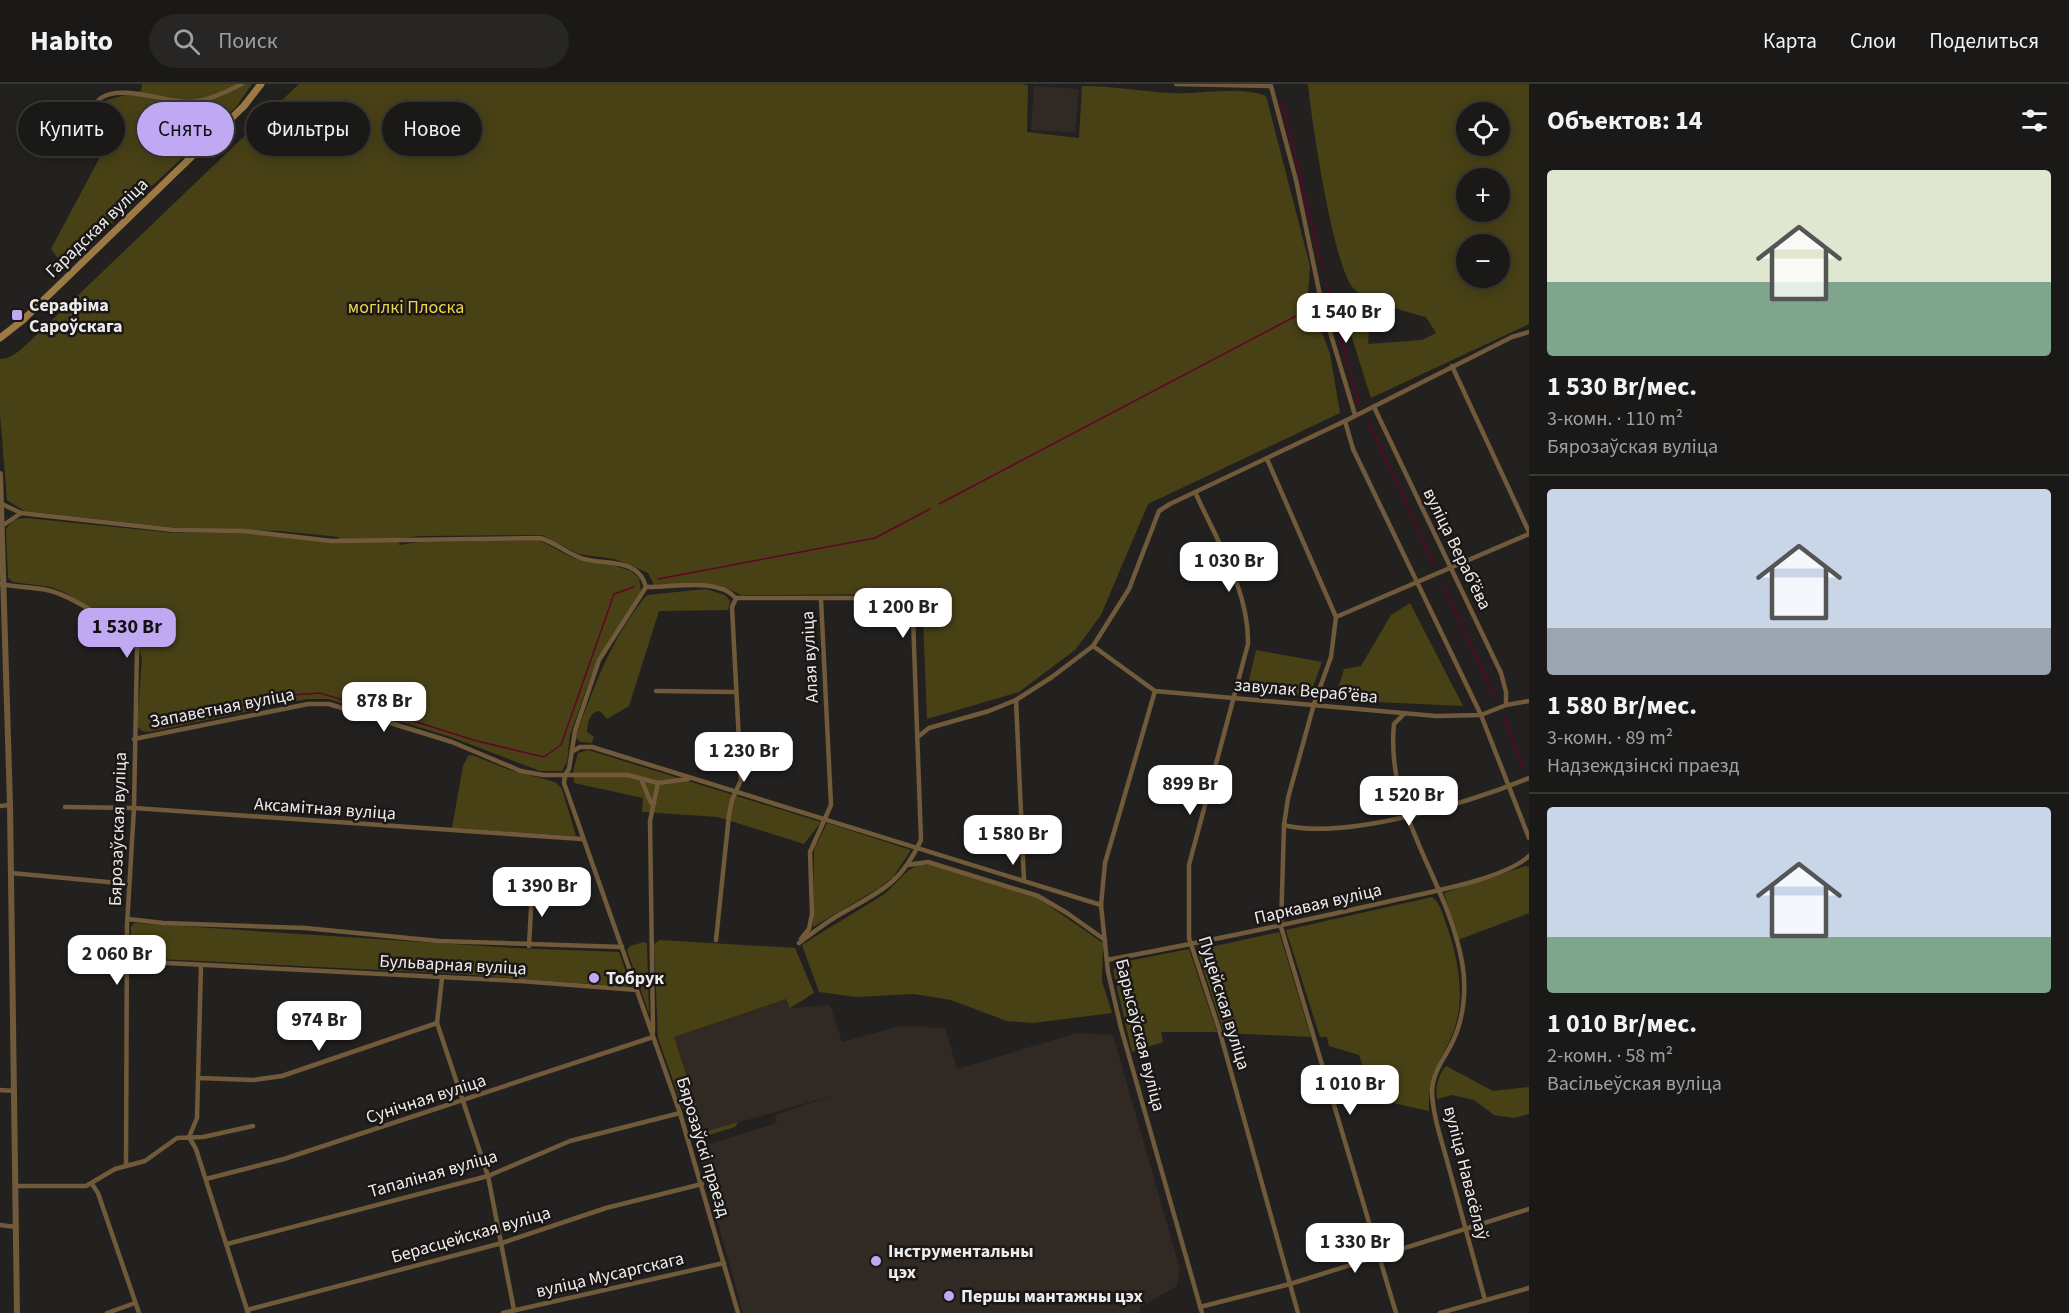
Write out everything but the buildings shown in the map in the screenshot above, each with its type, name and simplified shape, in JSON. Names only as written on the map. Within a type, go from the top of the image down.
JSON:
[{"type":"main road","name":"Гарадская вуліца","points":[[0,338],[22,320],[236,114],[261,84]]},
{"type":"street","points":[[98,102],[115,90],[190,102],[213,98],[242,84]]},
{"type":"street","points":[[1176,84],[1271,86],[1296,180],[1322,305],[1355,415]]},
{"type":"street","points":[[56,135],[82,137],[77,152],[72,156],[50,146],[52,138],[56,135]]},
{"type":"street","points":[[919,736],[929,728],[989,711],[1016,700],[1052,677],[1093,646],[1129,589],[1159,511],[1374,407],[1452,366],[1512,337],[1529,332]]},
{"type":"street","points":[[1336,617],[1529,533],[1452,366]]},
{"type":"street","name":"вуліца Верабʼёва","points":[[1374,407],[1501,673],[1506,705]]},
{"type":"street","points":[[1345,421],[1353,448],[1481,715],[1529,838]]},
{"type":"street","points":[[1267,459],[1336,617],[1331,657],[1314,704],[1288,798],[1284,825],[1281,927],[1395,1313]]},
{"type":"street","points":[[0,474],[1,584],[10,805],[16,1090],[17,1313]]},
{"type":"street","name":"Пуцейская вуліца","points":[[1195,492],[1242,595],[1249,620],[1248,644],[1189,865],[1188,904],[1191,944],[1219,1029],[1298,1313]]},
{"type":"street","points":[[2,504],[21,513],[174,530],[244,531],[332,541],[540,538],[549,540],[579,558],[614,561],[627,567],[641,574],[646,587]]},
{"type":"street","points":[[2,526],[21,513]]},
{"type":"street","name":"Бярозаўская вуліца","points":[[1,584],[46,590],[63,595],[129,637],[137,648],[134,808],[128,919],[126,1166]]},
{"type":"street","points":[[646,587],[706,586],[722,588],[736,598],[897,598],[907,602],[913,618],[922,829],[917,849],[907,865]]},
{"type":"street","points":[[637,990],[564,783],[573,751],[575,731],[599,660],[646,587]]},
{"type":"street","points":[[716,940],[729,816],[735,792],[741,780],[732,607],[736,598]]},
{"type":"street","name":"Алая вуліца","points":[[821,599],[831,805],[810,852],[812,914],[809,929],[799,943],[835,917],[888,888],[907,865]]},
{"type":"street","points":[[1093,646],[1155,691]]},
{"type":"street","name":"завулак Верабʼёва","points":[[1155,691],[1404,714],[1481,715],[1506,705],[1529,701]]},
{"type":"street","name":"Барысаўская вуліца","points":[[1155,691],[1106,863],[1101,905],[1107,960],[1128,1052],[1202,1313]]},
{"type":"street","points":[[656,692],[736,692]]},
{"type":"street","points":[[1016,700],[1024,881]]},
{"type":"street","name":"Запаветная вуліца","points":[[134,739],[309,704],[329,704],[452,742],[520,771],[565,775],[628,775],[641,780]]},
{"type":"street","name":"вуліца Навасёлаў","points":[[1404,714],[1397,719],[1394,731],[1395,776],[1405,816],[1439,890],[1459,949],[1464,987],[1462,1015],[1453,1041],[1433,1078],[1432,1094],[1437,1124],[1485,1300]]},
{"type":"street","points":[[918,720],[929,728]]},
{"type":"street","points":[[573,751],[580,747],[592,747],[1101,905]]},
{"type":"street","points":[[641,780],[658,783],[690,778]]},
{"type":"street","points":[[1284,825],[1302,830],[1342,830],[1405,816],[1529,778]]},
{"type":"street","points":[[641,780],[647,789],[652,806]]},
{"type":"street","points":[[653,1037],[650,821],[658,783]]},
{"type":"street","points":[[0,806],[10,805]]},
{"type":"street","name":"Аксамітная вуліца","points":[[65,807],[134,808],[582,839]]},
{"type":"street","name":"Паркавая вуліца","points":[[1107,960],[1281,927],[1439,890],[1513,867],[1529,856]]},
{"type":"street","points":[[907,865],[928,862],[1038,896],[1106,940]]},
{"type":"street","points":[[11,873],[129,884]]},
{"type":"street","name":"Бульварная вуліца","points":[[529,946],[532,889]]},
{"type":"street","name":"Бульварная вуліца","points":[[128,919],[163,923],[305,928],[439,941],[529,946],[622,947]]},
{"type":"street","name":"Бульварная вуліца","points":[[128,961],[637,990]]},
{"type":"street","points":[[189,1137],[197,1118],[201,965]]},
{"type":"street","points":[[442,978],[437,1023],[488,1176],[514,1310]]},
{"type":"street","name":"Бярозаўскі праезд","points":[[637,990],[680,1113],[738,1313]]},
{"type":"street","points":[[199,1078],[253,1080],[282,1076],[437,1023]]},
{"type":"street","name":"Сунічная вуліца","points":[[206,1179],[284,1159],[653,1037]]},
{"type":"street","points":[[0,1090],[16,1090]]},
{"type":"street","name":"Тапаліная вуліца","points":[[227,1244],[488,1176],[570,1141],[680,1113]]},
{"type":"street","points":[[16,1186],[80,1187],[92,1184],[106,1174],[145,1161],[173,1140],[203,1137],[253,1126]]},
{"type":"street","points":[[189,1137],[196,1149],[247,1311]]},
{"type":"street","points":[[92,1184],[99,1193],[139,1313]]},
{"type":"street","name":"Берасцейская вуліца","points":[[247,1311],[502,1243],[606,1208],[702,1184]]},
{"type":"street","points":[[1200,1307],[1290,1284],[1379,1254],[1529,1209]]},
{"type":"street","points":[[0,1225],[15,1227]]},
{"type":"street","name":"вуліца Мусаргскага","points":[[503,1313],[724,1263]]},
{"type":"street","points":[[1440,1313],[1529,1288]]},
{"type":"street","points":[[107,1313],[135,1303]]},
{"type":"shaded area","points":[[1034,86],[1079,89],[1075,133],[1031,130]]},
{"type":"shaded area","points":[[786,999],[790,1008],[830,1005],[842,1042],[900,1026],[945,1028],[957,1069],[1077,1033],[1113,1035],[1180,1269],[1177,1286],[1140,1307],[1140,1313],[743,1313],[697,1148],[777,1123],[775,1115],[838,1094],[705,1132],[673,1037]]},
{"type":"green space","points":[[142,84],[252,84],[234,109],[234,102],[137,102],[137,156],[184,156],[65,268],[51,249],[101,156],[125,156],[125,102],[106,102],[141,91]]},
{"type":"green space","name":"могілкі Плоска","points":[[299,84],[1022,84],[1028,86],[1027,132],[1079,138],[1082,86],[1170,93],[1243,91],[1266,96],[1310,266],[1308,293],[1330,354],[1340,413],[1148,504],[1101,615],[1075,650],[1019,692],[927,719],[922,594],[741,595],[709,584],[654,585],[648,573],[628,564],[614,559],[578,554],[542,535],[420,536],[400,538],[399,545],[419,542],[539,540],[575,559],[612,565],[631,571],[639,578],[641,591],[596,662],[570,735],[567,762],[562,771],[540,771],[451,737],[328,699],[307,699],[149,732],[142,731],[137,726],[142,658],[135,639],[66,593],[51,587],[13,582],[8,578],[6,529],[10,524],[17,519],[26,518],[174,533],[246,533],[338,543],[339,537],[280,531],[177,528],[24,511],[7,500],[0,414],[0,359],[12,356],[29,342],[224,156],[234,156],[234,146],[246,135],[246,156],[370,156],[370,102],[280,102]]},
{"type":"green space","points":[[1308,84],[1529,84],[1529,324],[1371,398],[1352,338],[1352,320],[1359,319],[1369,330],[1368,344],[1422,340],[1436,333],[1426,317],[1388,306],[1354,289],[1346,276],[1339,254],[1319,158]]},
{"type":"green space","points":[[706,589],[725,595],[730,601],[728,610],[659,611],[629,706],[607,719],[600,711],[593,713],[587,732],[594,737],[592,743],[580,742],[576,738],[578,730],[606,660],[624,626],[647,595]]},
{"type":"green space","points":[[1410,603],[1463,706],[1376,702],[1338,689],[1344,669],[1361,666],[1391,615]]},
{"type":"green space","points":[[1256,650],[1322,662],[1309,697],[1247,689]]},
{"type":"green space","points":[[588,750],[821,822],[804,844],[718,817],[642,812],[643,798],[574,783],[573,771],[578,753]]},
{"type":"green space","points":[[472,755],[510,770],[555,782],[562,789],[576,836],[452,828],[463,766],[468,756]]},
{"type":"green space","points":[[827,823],[911,850],[893,877],[879,888],[813,927],[814,850]]},
{"type":"green space","points":[[919,865],[932,865],[1038,898],[1103,943],[1102,981],[1112,1013],[1033,1023],[1007,1021],[951,1000],[914,994],[856,997],[819,992],[802,945],[880,897],[908,871]]},
{"type":"green space","points":[[1526,866],[1529,867],[1529,913],[1458,940],[1444,893]]},
{"type":"green space","points":[[1432,897],[1440,907],[1451,939],[1460,994],[1455,1028],[1435,1070],[1429,1095],[1429,1111],[1384,1101],[1375,1102],[1359,1055],[1329,1046],[1327,1037],[1320,1037],[1286,930]]},
{"type":"green space","points":[[134,923],[513,948],[619,952],[631,987],[460,974],[138,958],[131,953],[131,927]]},
{"type":"green space","points":[[1279,932],[1311,1037],[1224,1033],[1197,950]]},
{"type":"green space","points":[[660,940],[795,948],[814,993],[790,1008],[786,999],[674,1037],[698,1111],[687,1112],[682,1106],[658,1038],[654,944]]},
{"type":"green space","points":[[647,943],[649,1014],[627,950],[630,946]]},
{"type":"green space","points":[[1189,949],[1217,1032],[1161,1032],[1163,1042],[1132,1052],[1113,970],[1118,963]]},
{"type":"green space","points":[[1446,1066],[1493,1091],[1529,1087],[1529,1114],[1514,1118],[1494,1115],[1474,1100],[1452,1095],[1437,1099],[1438,1081]]},
{"type":"green space","points":[[700,1118],[705,1132],[738,1122],[735,1127],[699,1138],[692,1135],[688,1124]]},
{"type":"waterway","points":[[1282,101],[1322,267]]},
{"type":"waterway","points":[[1327,286],[1359,404]]},
{"type":"waterway","points":[[939,504],[1296,316]]},
{"type":"waterway","points":[[1368,420],[1434,565]]},
{"type":"waterway","points":[[658,579],[875,538],[930,509]]},
{"type":"waterway","points":[[1443,585],[1496,700]]},
{"type":"waterway","points":[[362,705],[477,741],[544,757],[561,745],[614,594],[634,587]]},
{"type":"waterway","points":[[164,722],[291,695],[320,693],[356,704]]},
{"type":"waterway","points":[[1504,717],[1523,768]]},
{"type":"place","name":"Серафіма Сароўскага","points":[[17,315]]},
{"type":"place","name":"Тобрук","points":[[594,978]]},
{"type":"place","name":"Інструментальны цэх","points":[[876,1261]]},
{"type":"place","name":"Першы мантажны цэх","points":[[949,1296]]}]
